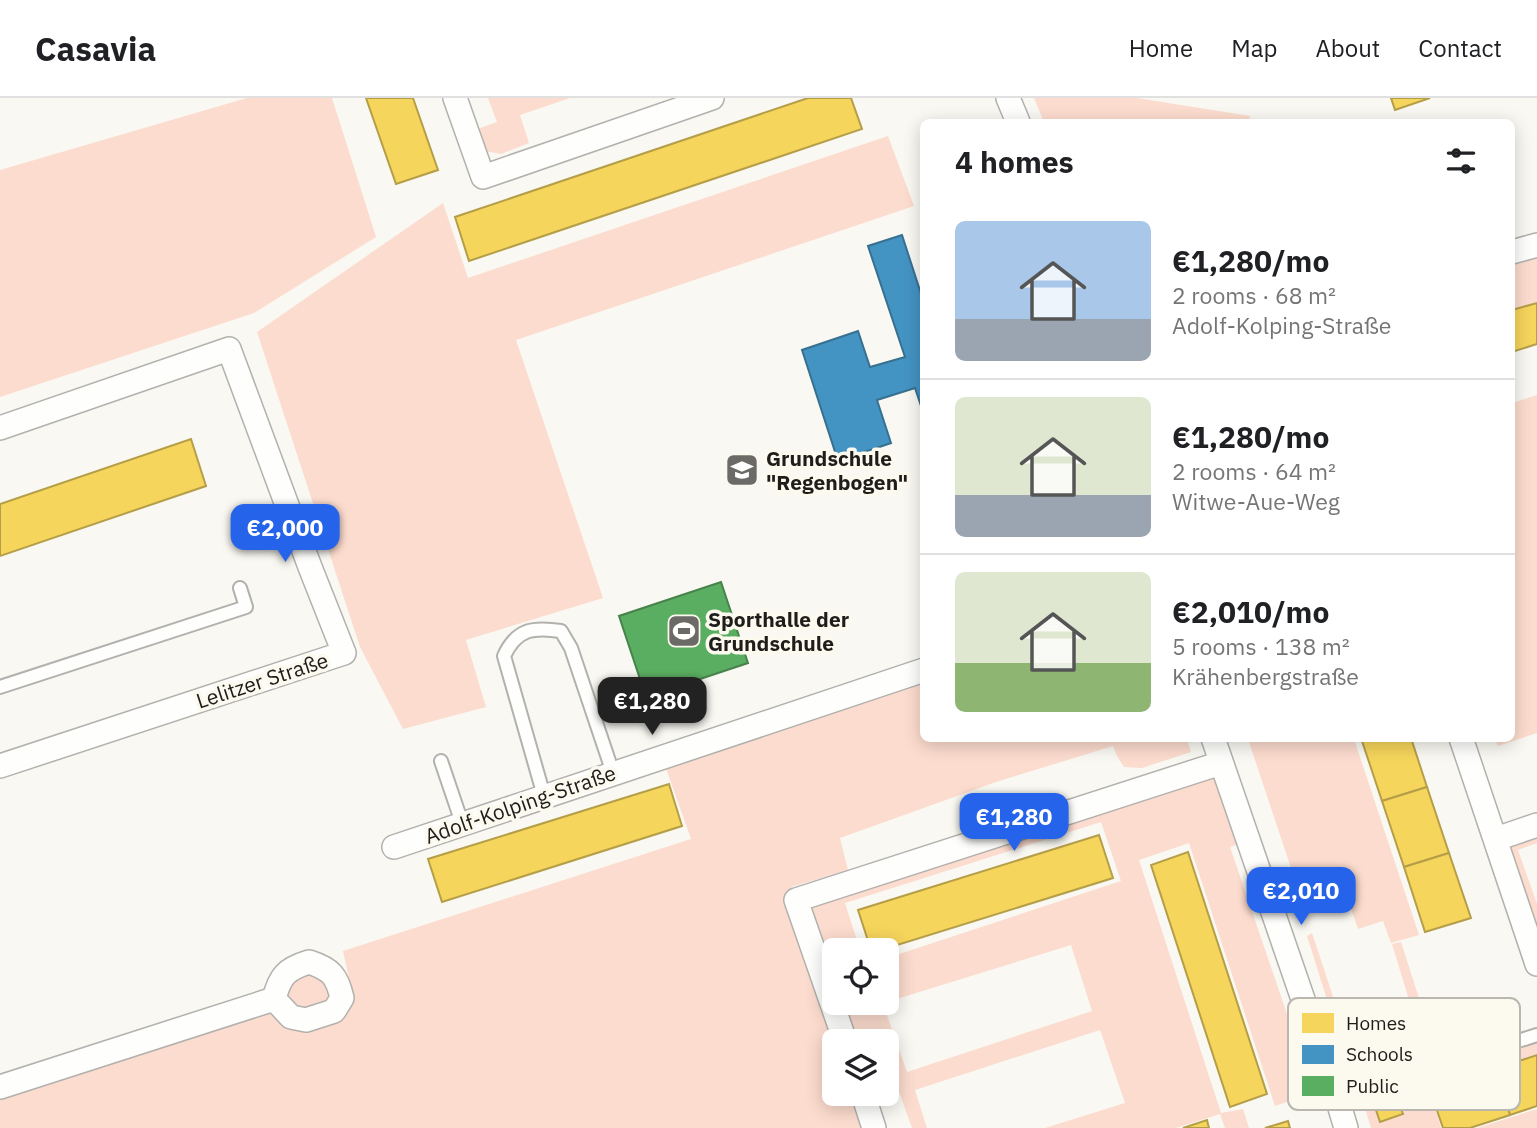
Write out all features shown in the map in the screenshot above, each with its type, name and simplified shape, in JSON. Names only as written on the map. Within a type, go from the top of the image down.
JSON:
[{"type":"street","points":[[455,98],[482,177],[712,98]]},
{"type":"street","points":[[1008,98],[1016,119]]},
{"type":"street","points":[[1515,251],[1537,245]]},
{"type":"street","name":"Lelitzer Straße","points":[[0,428],[229,348],[344,653],[0,766]]},
{"type":"street","name":"Adolf-Kolping-Straße","points":[[394,847],[920,671]]},
{"type":"street","points":[[1214,742],[1302,998]]},
{"type":"street","points":[[1462,742],[1537,964]]},
{"type":"street","points":[[841,1029],[796,900],[1221,763]]},
{"type":"street","points":[[1496,839],[1537,825]]},
{"type":"street","points":[[0,1087],[274,999]]},
{"type":"street","points":[[867,1106],[874,1128]]},
{"type":"street","points":[[1341,1110],[1346,1128]]},
{"type":"lane","points":[[0,687],[246,607],[240,588]]},
{"type":"lane","points":[[544,796],[504,656],[510,644],[522,633],[540,628],[561,631],[571,649],[613,773]]},
{"type":"lane","points":[[441,761],[462,823]]},
{"type":"lane","points":[[1520,1040],[1537,1035]]},
{"type":"shaded area","points":[[247,98],[332,98],[376,237],[254,313],[0,397],[0,170]]},
{"type":"shaded area","points":[[488,98],[570,98],[520,115],[529,143],[501,154],[479,150],[472,131],[497,122]]},
{"type":"shaded area","points":[[1034,98],[1137,98],[1250,116],[1250,119],[1043,119]]},
{"type":"shaded area","points":[[888,136],[914,206],[516,340],[603,598],[466,640],[486,707],[403,729],[360,647],[257,332],[443,203],[468,278]]},
{"type":"shaded area","points":[[1537,246],[1537,302],[1515,309],[1515,253]]},
{"type":"shaded area","points":[[1537,395],[1537,733],[1515,740],[1515,402]]},
{"type":"shaded area","points":[[920,672],[920,742],[1188,742],[1191,752],[1142,768],[1124,767],[1113,746],[996,782],[840,838],[848,870],[791,887],[822,979],[822,1015],[834,1015],[839,1029],[822,1029],[822,1106],[865,1106],[873,1128],[0,1128],[0,1089],[274,1000],[290,1017],[333,1012],[354,1001],[343,951],[691,839],[662,757]]},
{"type":"shaded area","points":[[1249,742],[1355,742],[1419,935],[1391,943],[1383,921],[1358,929],[1347,897],[1305,910]]},
{"type":"shaded area","points":[[1221,764],[1247,841],[1230,847],[1288,1017],[1288,1102],[1275,1106],[1189,843],[1139,860],[1221,1113],[1243,1109],[1249,1128],[1225,1128],[1220,1114],[1176,1128],[1045,1128],[1125,1103],[1100,1030],[915,1090],[927,1128],[912,1128],[899,1092],[899,1049],[907,1072],[1092,1011],[1071,945],[899,998],[899,954],[1121,881],[1101,822],[845,903],[856,938],[822,938],[822,975],[796,900]]},
{"type":"shaded area","points":[[1537,826],[1537,843],[1518,850],[1537,904],[1537,960],[1497,839]]},
{"type":"shaded area","points":[[1312,933],[1334,998],[1327,998],[1307,936]]},
{"type":"shaded area","points":[[1401,942],[1419,998],[1408,998],[1392,944]]},
{"type":"shaded area","points":[[309,963],[341,998],[291,1016],[278,983]]},
{"type":"shaded area","points":[[836,1015],[887,1015],[892,1029],[841,1029]]},
{"type":"shaded area","points":[[1537,1036],[1537,1054],[1520,1059],[1520,1041]]},
{"type":"shaded area","points":[[1537,1109],[1537,1128],[1477,1128]]},
{"type":"shaded area","points":[[1365,1110],[1436,1110],[1441,1128],[1371,1128]]},
{"type":"building: Homes","points":[[366,98],[413,98],[438,170],[396,184]]},
{"type":"building: Homes","points":[[808,98],[851,98],[862,129],[469,261],[455,217]]},
{"type":"building: Homes","points":[[1391,98],[1430,98],[1395,110]]},
{"type":"building: Homes","points":[[1537,303],[1537,344],[1515,351],[1515,309]]},
{"type":"building: Homes","points":[[191,439],[206,486],[0,556],[0,504]]},
{"type":"building: Homes","points":[[1362,742],[1412,742],[1427,787],[1382,801]]},
{"type":"building: Homes","points":[[669,784],[682,826],[442,902],[428,859]]},
{"type":"building: Homes","points":[[1427,787],[1449,853],[1404,867],[1382,801]]},
{"type":"building: Homes","points":[[1099,835],[1113,878],[899,944],[899,938],[867,938],[858,910]]},
{"type":"building: Homes","points":[[1188,852],[1267,1094],[1230,1107],[1151,865]]},
{"type":"building: Homes","points":[[1449,853],[1471,918],[1425,932],[1404,867]]},
{"type":"building: Homes","points":[[1537,1055],[1537,1106],[1510,1115],[1508,1110],[1520,1110],[1520,1061]]},
{"type":"building: Homes","points":[[1376,1110],[1401,1110],[1403,1114],[1380,1122]]},
{"type":"building: Homes","points":[[1437,1110],[1508,1110],[1510,1115],[1470,1128],[1443,1128]]},
{"type":"building: Homes","points":[[1207,1120],[1209,1128],[1183,1128]]},
{"type":"building: Homes","points":[[1288,1121],[1290,1128],[1265,1128]]},
{"type":"building: Schools","points":[[902,235],[920,291],[920,403],[915,388],[877,400],[891,443],[838,461],[802,350],[858,331],[870,367],[905,357],[868,246]]},
{"type":"building: Public","points":[[721,582],[748,663],[646,697],[619,616]]},
{"type":"place","name":"Grundschule \"Regenbogen\"","points":[[742,470]]},
{"type":"place","name":"Sporthalle der Grundschule","points":[[684,631]]}]
